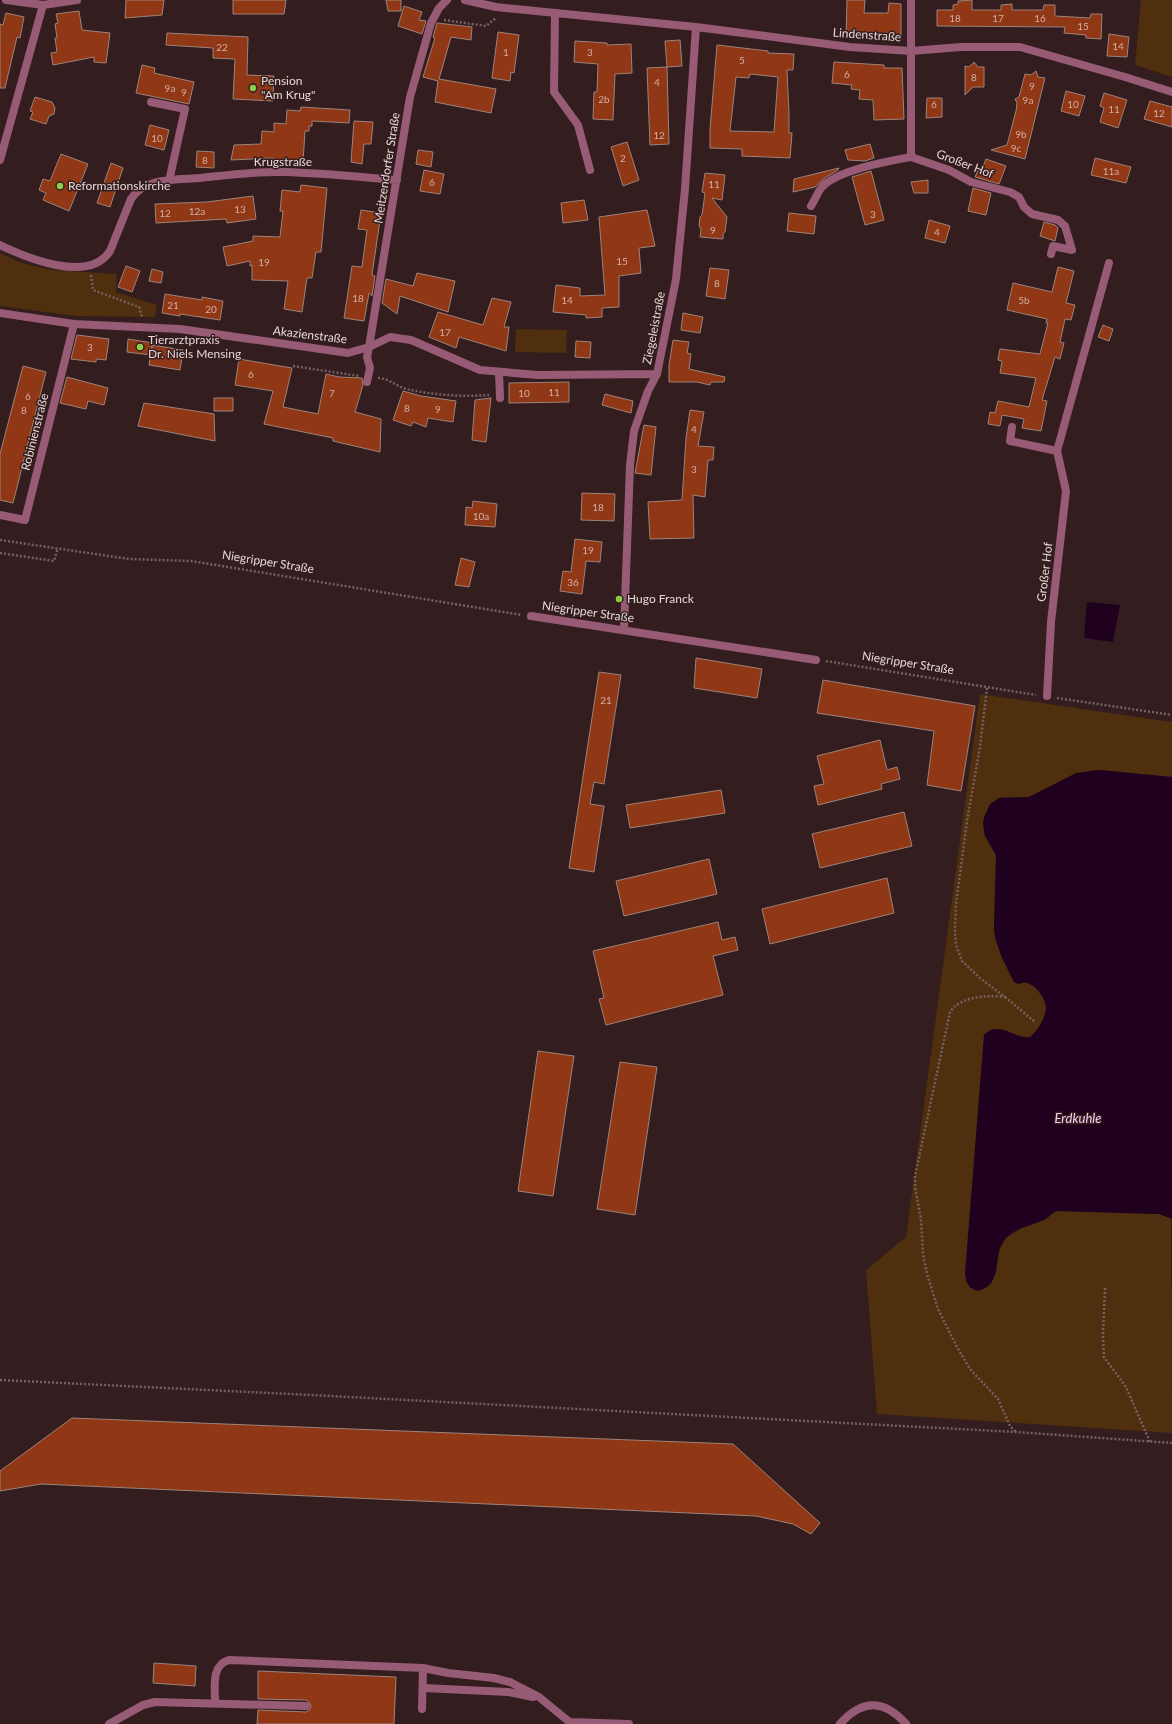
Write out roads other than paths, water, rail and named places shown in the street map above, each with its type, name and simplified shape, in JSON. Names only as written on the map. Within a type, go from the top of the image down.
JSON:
[{"type":"street","points":[[6,0],[43,5],[77,0]]},
{"type":"street","name":"Meitzendorfer Straße","points":[[367,379],[370,368],[366,357],[369,347],[410,97],[431,23],[439,8],[447,0]]},
{"type":"street","name":"Lindenstraße","points":[[466,0],[496,7],[696,27],[820,44],[911,51],[961,47],[1020,47],[1172,92]]},
{"type":"street","points":[[911,0],[911,157]]},
{"type":"street","points":[[0,160],[43,5]]},
{"type":"street","points":[[555,13],[554,92],[578,124],[590,170]]},
{"type":"street","name":"Ziegeleistraße","points":[[624,629],[630,465],[634,431],[648,391],[657,374],[676,279],[685,189],[696,27]]},
{"type":"street","points":[[151,102],[185,109],[169,181]]},
{"type":"street","name":"Großer Hof","points":[[812,206],[822,186],[835,178],[888,161],[911,157],[949,170],[971,182],[1010,192],[1019,197],[1024,207],[1032,214],[1058,220],[1065,226],[1072,250],[1053,246],[1051,254]]},
{"type":"street","name":"Krugstraße","points":[[0,245],[39,261],[65,266],[89,266],[102,261],[110,251],[134,194],[139,189],[149,185],[169,181],[248,173],[284,172],[397,180]]},
{"type":"street","name":"Großer Hof","points":[[1048,696],[1051,622],[1066,491],[1057,451],[1109,263]]},
{"type":"street","name":"Akazienstraße","points":[[0,313],[74,324],[180,329],[348,353],[369,347],[390,337],[411,340],[480,370],[499,372],[538,375],[657,374]]},
{"type":"street","name":"Robinienstraße","points":[[0,515],[25,520],[74,324]]},
{"type":"street","points":[[499,372],[500,396]]},
{"type":"street","points":[[1012,427],[1010,441],[1057,451]]},
{"type":"street","name":"Niegripper Straße","points":[[531,616],[624,629],[816,660]]},
{"type":"street","points":[[215,1702],[216,1671],[221,1663],[229,1660],[424,1668],[442,1672],[494,1678],[510,1682],[532,1692],[552,1706],[571,1723],[629,1724]]},
{"type":"street","points":[[422,1710],[424,1668]]},
{"type":"street","points":[[423,1688],[514,1692],[535,1697],[552,1706]]},
{"type":"street","points":[[109,1724],[144,1705],[155,1702],[215,1702],[306,1706]]},
{"type":"street","points":[[840,1724],[860,1708],[867,1705],[876,1705],[887,1708],[906,1724]]},
{"type":"water","points":[[1087,602],[1120,605],[1113,642],[1084,638]]},
{"type":"water","name":"Erdkuhle","points":[[1099,770],[1172,777],[1172,1219],[1159,1214],[1056,1211],[1046,1219],[1019,1229],[1009,1235],[1001,1245],[995,1275],[992,1281],[988,1286],[981,1290],[975,1290],[968,1284],[965,1273],[984,1035],[995,1029],[1001,1029],[1019,1036],[1030,1037],[1041,1024],[1046,1011],[1042,996],[1034,986],[1026,983],[1018,984],[1014,982],[1002,958],[995,938],[996,855],[985,836],[983,824],[984,817],[990,804],[999,798],[1029,797],[1076,773]]},
{"type":"place","name":"Pension \"Am Krug\"","points":[[253,88]]},
{"type":"place","name":"Reformationskirche","points":[[60,186]]},
{"type":"place","name":"Tierarztpraxis Dr. Niels Mensing","points":[[140,347]]},
{"type":"place","name":"Hugo Franck","points":[[619,599]]}]
